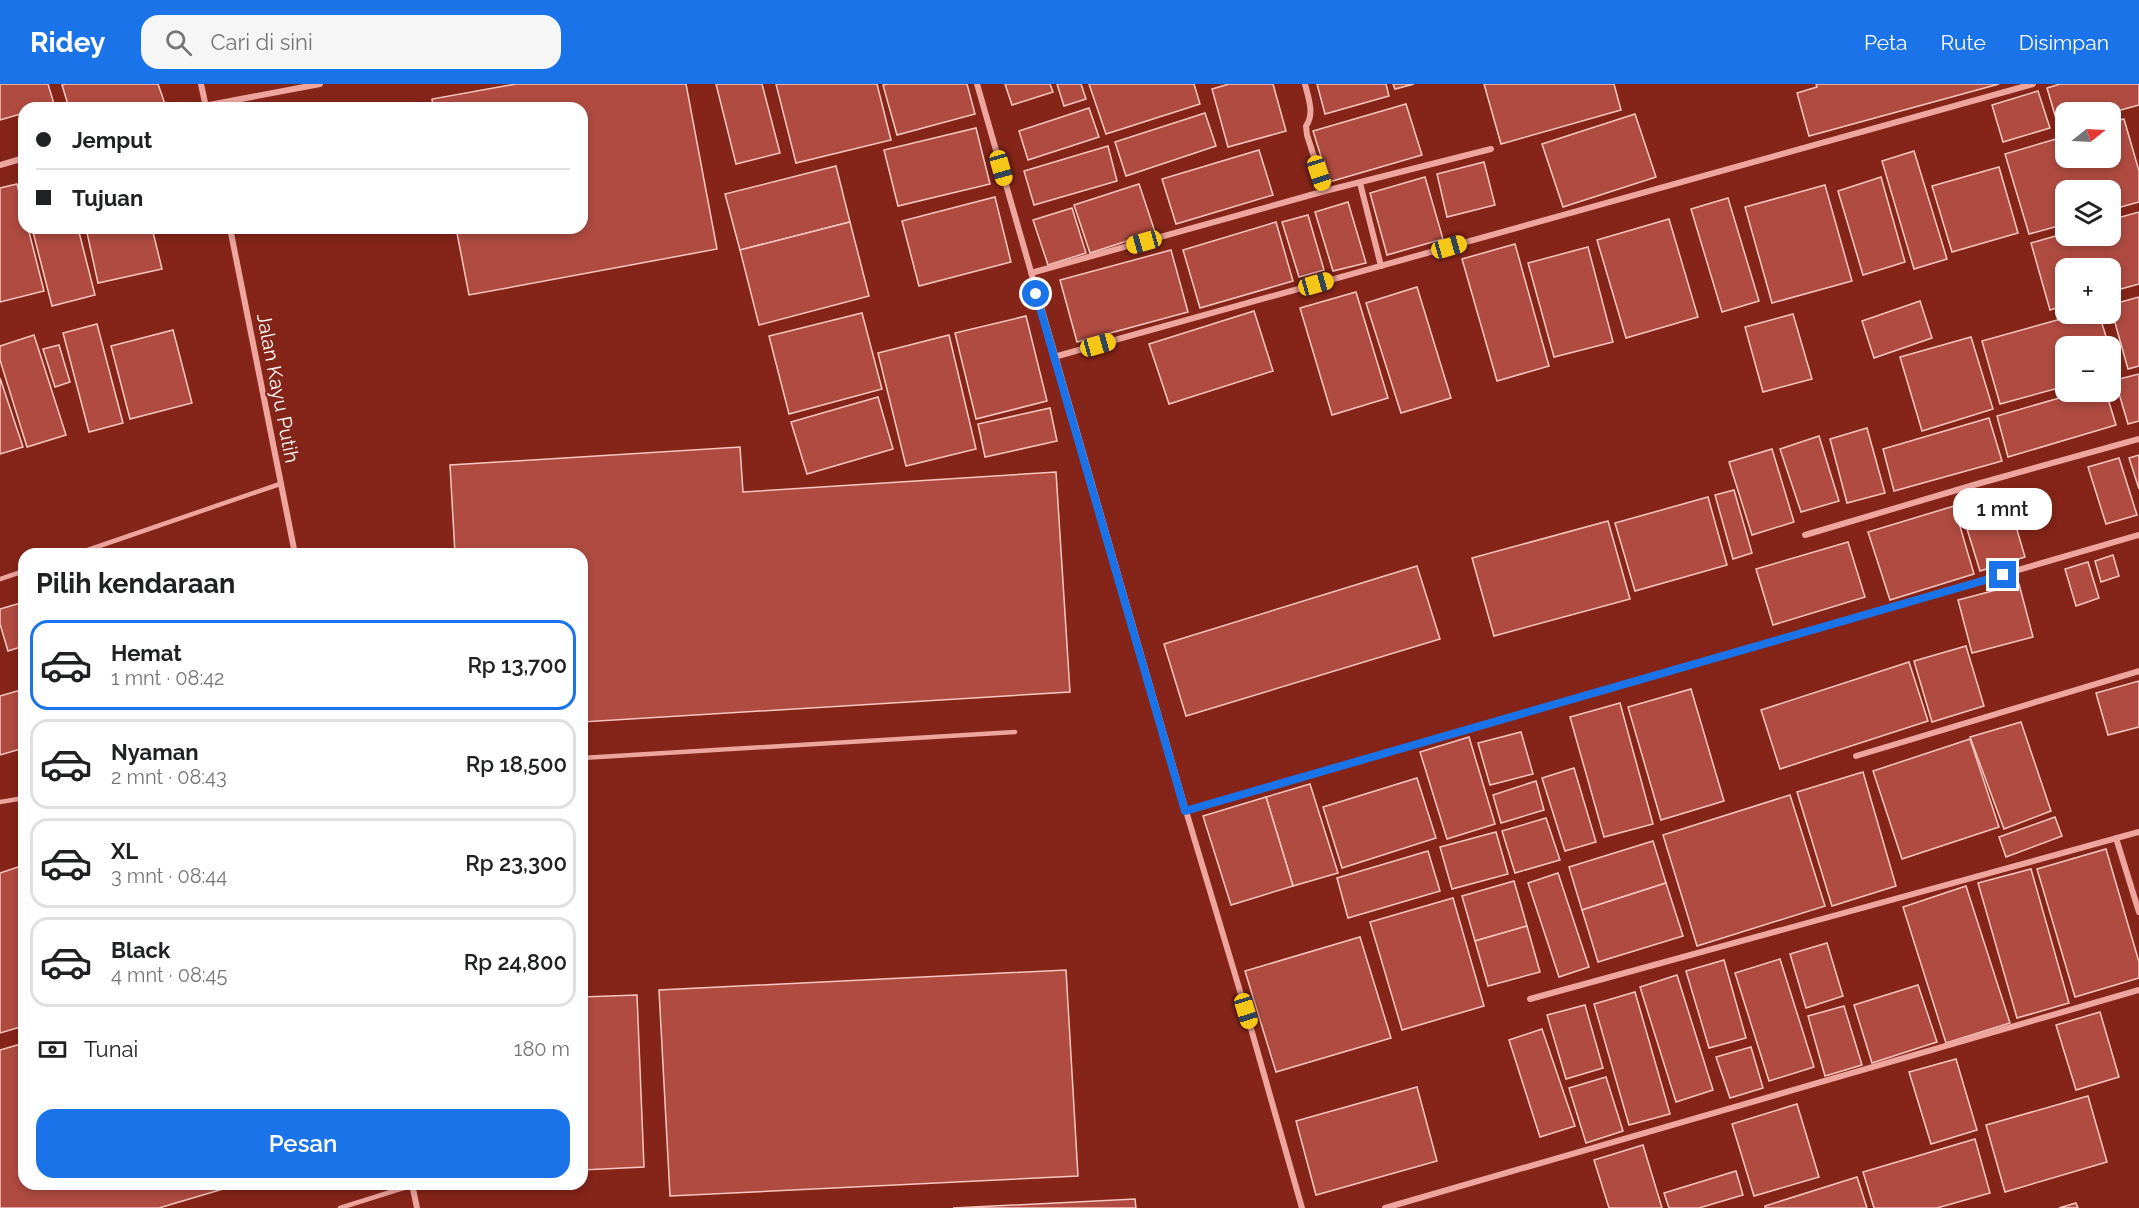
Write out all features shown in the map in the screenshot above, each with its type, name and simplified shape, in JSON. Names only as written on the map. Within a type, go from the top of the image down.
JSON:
[{"type":"street","points":[[201,84],[205,102]]},
{"type":"street","points":[[227,102],[320,84]]},
{"type":"street","points":[[977,84],[1185,811],[1302,1208]]},
{"type":"street","points":[[1305,84],[1311,110],[1310,121],[1306,126],[1307,135],[1325,192]]},
{"type":"street","points":[[1054,357],[2033,84]]},
{"type":"street","points":[[1031,273],[1491,149]]},
{"type":"street","points":[[0,165],[18,160]]},
{"type":"street","points":[[1360,183],[1381,266]]},
{"type":"street","name":"Jalan Kayu Putih","points":[[231,234],[294,548]]},
{"type":"street","points":[[1805,535],[2139,439]]},
{"type":"street","points":[[1185,811],[2139,535]]},
{"type":"street","points":[[1856,756],[2139,671]]},
{"type":"street","points":[[1530,999],[2139,832]]},
{"type":"street","points":[[2116,837],[2139,912]]},
{"type":"street","points":[[1385,1208],[2139,990]]},
{"type":"street","points":[[413,1190],[417,1208]]},
{"type":"lane","points":[[93,548],[280,484]]},
{"type":"lane","points":[[0,579],[18,573]]},
{"type":"lane","points":[[588,758],[1015,732]]},
{"type":"lane","points":[[0,802],[18,799]]},
{"type":"lane","points":[[340,1208],[394,1190]]},
{"type":"building","points":[[0,84],[48,84],[53,102],[18,102],[18,115],[0,120]]},
{"type":"building","points":[[158,84],[164,102],[67,102],[62,85]]},
{"type":"building","points":[[516,84],[686,84],[717,249],[469,295],[457,234],[588,234],[588,102],[432,102],[432,99]]},
{"type":"building","points":[[716,84],[762,84],[780,153],[736,164]]},
{"type":"building","points":[[776,84],[877,84],[891,140],[796,163]]},
{"type":"building","points":[[967,84],[975,114],[897,135],[883,85]]},
{"type":"building","points":[[1005,84],[1050,84],[1053,92],[1012,105]]},
{"type":"building","points":[[1057,84],[1081,84],[1086,99],[1064,106]]},
{"type":"building","points":[[1089,84],[1194,84],[1200,104],[1106,134]]},
{"type":"building","points":[[1229,84],[1273,84],[1286,131],[1228,147],[1212,89]]},
{"type":"building","points":[[1317,84],[1386,84],[1389,96],[1325,114]]},
{"type":"building","points":[[1393,84],[1414,84],[1395,89]]},
{"type":"building","points":[[1484,84],[1614,84],[1621,110],[1501,144]]},
{"type":"building","points":[[1816,84],[1999,84],[1809,136],[1797,93],[1817,87]]},
{"type":"building","points":[[2060,84],[2139,84],[2139,105],[2121,110],[2121,102],[2055,102],[2055,115],[2047,88]]},
{"type":"building","points":[[2038,91],[2050,128],[2003,142],[1992,105]]},
{"type":"building","points":[[1406,104],[1422,155],[1329,182],[1313,131]]},
{"type":"building","points":[[1089,108],[1099,137],[1028,160],[1019,131]]},
{"type":"building","points":[[1205,113],[1216,146],[1126,176],[1115,142]]},
{"type":"building","points":[[1635,114],[1656,177],[1563,207],[1542,144]]},
{"type":"building","points":[[2124,119],[2139,171],[2139,202],[2121,207],[2121,180],[2055,180],[2055,227],[2029,234],[2005,154],[2055,139],[2055,168],[2121,168],[2121,120]]},
{"type":"building","points":[[976,128],[990,184],[898,206],[884,150]]},
{"type":"building","points":[[1108,146],[1117,181],[1034,205],[1024,171]]},
{"type":"building","points":[[1259,150],[1273,195],[1176,224],[1162,179]]},
{"type":"building","points":[[1914,151],[1947,259],[1914,269],[1882,161]]},
{"type":"building","points":[[1484,162],[1495,205],[1447,217],[1437,174]]},
{"type":"building","points":[[836,166],[850,222],[740,250],[725,194]]},
{"type":"building","points":[[1999,167],[2018,233],[1952,252],[1932,186]]},
{"type":"building","points":[[1425,177],[1443,239],[1387,255],[1370,193]]},
{"type":"building","points":[[1881,177],[1905,262],[1863,275],[1838,191]]},
{"type":"building","points":[[17,184],[18,234],[30,234],[44,291],[0,302],[0,188]]},
{"type":"building","points":[[1139,184],[1155,232],[1090,253],[1074,205]]},
{"type":"building","points":[[1825,185],[1852,281],[1772,303],[1745,207]]},
{"type":"building","points":[[995,197],[1011,262],[919,286],[902,221]]},
{"type":"building","points":[[1728,198],[1759,301],[1722,312],[1691,209]]},
{"type":"building","points":[[1348,202],[1366,263],[1333,271],[1315,212]]},
{"type":"building","points":[[1072,208],[1086,253],[1048,265],[1033,220]]},
{"type":"building","points":[[2139,212],[2139,284],[2121,289],[2121,258],[2055,258],[2055,308],[2050,310],[2031,243],[2055,236],[2055,246],[2121,246],[2121,217]]},
{"type":"building","points":[[1308,215],[1324,270],[1299,277],[1282,222]]},
{"type":"building","points":[[1669,219],[1698,317],[1626,338],[1597,240]]},
{"type":"building","points":[[850,222],[869,296],[759,325],[740,250]]},
{"type":"building","points":[[1276,222],[1293,281],[1200,308],[1183,250]]},
{"type":"building","points":[[34,234],[80,234],[95,295],[52,306]]},
{"type":"building","points":[[87,234],[153,234],[162,269],[98,283]]},
{"type":"building","points":[[1515,244],[1549,366],[1497,381],[1462,259]]},
{"type":"building","points":[[1588,247],[1613,342],[1554,357],[1528,263]]},
{"type":"building","points":[[1171,250],[1188,312],[1077,342],[1060,280]]},
{"type":"building","points":[[1417,287],[1451,398],[1401,413],[1366,303]]},
{"type":"building","points":[[1356,292],[1388,398],[1332,415],[1300,308]]},
{"type":"building","points":[[2139,297],[2139,366],[2128,369],[2121,336],[2119,336],[2115,324],[2121,324],[2121,302]]},
{"type":"building","points":[[1920,301],[1932,338],[1874,358],[1862,321]]},
{"type":"building","points":[[1254,311],[1273,371],[1169,404],[1149,344]]},
{"type":"building","points":[[862,313],[882,389],[789,414],[769,336]]},
{"type":"building","points":[[1793,314],[1812,379],[1763,392],[1745,327]]},
{"type":"building","points":[[1026,316],[1047,401],[976,419],[955,333]]},
{"type":"building","points":[[2055,321],[2055,324],[2102,324],[2106,336],[2055,336],[2055,389],[2000,404],[1982,341]]},
{"type":"building","points":[[97,324],[123,423],[89,432],[63,333]]},
{"type":"building","points":[[173,330],[192,403],[130,419],[111,346]]},
{"type":"building","points":[[34,335],[66,435],[27,447],[0,360],[0,346]]},
{"type":"building","points":[[949,335],[976,449],[906,466],[878,353]]},
{"type":"building","points":[[1971,337],[1993,409],[1922,431],[1900,357]]},
{"type":"building","points":[[59,345],[70,382],[55,387],[43,349]]},
{"type":"building","points":[[2139,374],[2139,421],[2128,424],[2121,400],[2121,378]]},
{"type":"building","points":[[0,378],[23,447],[0,454]]},
{"type":"building","points":[[878,397],[893,449],[807,474],[791,422]]},
{"type":"building","points":[[2055,399],[2055,402],[2109,402],[2116,425],[2008,457],[1997,416]]},
{"type":"building","points":[[1050,408],[1057,441],[985,457],[978,424]]},
{"type":"building","points":[[1989,418],[2002,461],[1894,491],[1883,449]]},
{"type":"building","points":[[1867,428],[1885,493],[1847,503],[1830,439]]},
{"type":"building","points":[[1819,436],[1839,501],[1801,512],[1780,449]]},
{"type":"building","points":[[740,447],[743,492],[1056,472],[1070,692],[588,722],[588,548],[455,548],[450,465]]},
{"type":"building","points":[[1772,449],[1794,522],[1752,535],[1729,462]]},
{"type":"building","points":[[2139,455],[2139,489],[2129,458]]},
{"type":"building","points":[[2119,458],[2137,515],[2106,524],[2088,467]]},
{"type":"building","points":[[2005,489],[2025,557],[1980,571],[1959,503]]},
{"type":"building","points":[[1734,490],[1752,553],[1733,559],[1715,495]]},
{"type":"building","points":[[1708,497],[1727,565],[1635,591],[1615,523]]},
{"type":"building","points":[[1954,506],[1974,574],[1890,600],[1868,532]]},
{"type":"building","points":[[1608,521],[1630,599],[1494,636],[1472,558]]},
{"type":"building","points":[[1848,542],[1865,597],[1773,625],[1756,569]]},
{"type":"building","points":[[2113,555],[2119,576],[2101,582],[2095,561]]},
{"type":"building","points":[[2088,562],[2099,598],[2076,606],[2065,569]]},
{"type":"building","points":[[1417,566],[1440,639],[1186,716],[1164,644]]},
{"type":"building","points":[[2019,584],[2033,637],[1972,653],[1958,600]]},
{"type":"building","points":[[18,604],[18,648],[8,651],[0,624],[0,609]]},
{"type":"building","points":[[1966,646],[1984,706],[1932,722],[1914,661]]},
{"type":"building","points":[[1909,662],[1928,721],[1780,769],[1761,710]]},
{"type":"building","points":[[2139,681],[2139,727],[2108,735],[2096,693]]},
{"type":"building","points":[[1691,689],[1724,801],[1661,820],[1628,707]]},
{"type":"building","points":[[18,691],[18,750],[0,755],[0,696]]},
{"type":"building","points":[[1620,703],[1653,824],[1604,837],[1570,717]]},
{"type":"building","points":[[2021,722],[2051,811],[2004,829],[1970,737]]},
{"type":"building","points":[[1521,732],[1533,774],[1490,785],[1478,743]]},
{"type":"building","points":[[1469,737],[1495,824],[1447,839],[1420,752]]},
{"type":"building","points":[[1970,739],[1999,827],[1902,859],[1873,771]]},
{"type":"building","points":[[1574,768],[1596,842],[1565,851],[1542,778]]},
{"type":"building","points":[[1863,772],[1896,886],[1832,906],[1797,792]]},
{"type":"building","points":[[1417,778],[1436,838],[1342,868],[1323,807]]},
{"type":"building","points":[[1536,781],[1544,810],[1501,823],[1493,795]]},
{"type":"building","points":[[1310,784],[1338,873],[1293,886],[1266,797]]},
{"type":"building","points":[[1790,795],[1825,906],[1697,946],[1663,835]]},
{"type":"building","points":[[1266,797],[1293,886],[1231,905],[1203,816]]},
{"type":"building","points":[[2055,817],[2062,836],[2006,857],[1999,837]]},
{"type":"building","points":[[1546,818],[1560,860],[1515,873],[1502,831]]},
{"type":"building","points":[[1496,832],[1508,874],[1452,889],[1440,847]]},
{"type":"building","points":[[1653,841],[1666,883],[1582,910],[1569,867]]},
{"type":"building","points":[[2106,849],[2139,962],[2139,978],[2075,997],[2037,869]]},
{"type":"building","points":[[1428,851],[1440,891],[1348,918],[1337,878]]},
{"type":"building","points":[[18,867],[18,1028],[0,1033],[0,873]]},
{"type":"building","points":[[2031,869],[2069,1003],[2017,1018],[1978,883]]},
{"type":"building","points":[[1558,873],[1589,967],[1559,977],[1528,883]]},
{"type":"building","points":[[1514,881],[1527,926],[1475,941],[1462,896]]},
{"type":"building","points":[[1666,883],[1683,936],[1598,962],[1582,910]]},
{"type":"building","points":[[1966,886],[2010,1023],[1946,1043],[1903,907]]},
{"type":"building","points":[[1453,898],[1484,1006],[1402,1030],[1370,922]]},
{"type":"building","points":[[1527,926],[1540,972],[1488,986],[1475,941]]},
{"type":"building","points":[[1360,937],[1391,1038],[1276,1072],[1245,971]]},
{"type":"building","points":[[1827,943],[1843,996],[1806,1008],[1790,954]]},
{"type":"building","points":[[1780,959],[1814,1067],[1769,1081],[1735,973]]},
{"type":"building","points":[[1724,960],[1746,1038],[1709,1048],[1686,971]]},
{"type":"building","points":[[1066,970],[1078,1176],[670,1196],[659,990]]},
{"type":"building","points":[[1677,975],[1713,1090],[1676,1102],[1640,987]]},
{"type":"building","points":[[1918,985],[1937,1042],[1872,1063],[1854,1005]]},
{"type":"building","points":[[1635,992],[1670,1114],[1629,1125],[1594,1004]]},
{"type":"building","points":[[637,995],[644,1167],[588,1170],[588,997]]},
{"type":"building","points":[[1585,1005],[1603,1068],[1566,1079],[1547,1015]]},
{"type":"building","points":[[1844,1006],[1862,1065],[1825,1076],[1808,1016]]},
{"type":"building","points":[[2100,1012],[2119,1077],[2076,1090],[2056,1025]]},
{"type":"building","points":[[1542,1029],[1575,1126],[1540,1137],[1509,1040]]},
{"type":"building","points":[[18,1045],[18,1190],[220,1190],[159,1208],[0,1208],[0,1050]]},
{"type":"building","points":[[1751,1047],[1763,1088],[1730,1098],[1716,1057]]},
{"type":"building","points":[[1956,1059],[1977,1130],[1931,1144],[1909,1072]]},
{"type":"building","points":[[1606,1077],[1623,1131],[1586,1143],[1569,1088]]},
{"type":"building","points":[[1417,1087],[1437,1161],[1316,1195],[1296,1121]]},
{"type":"building","points":[[2088,1096],[2107,1162],[2005,1192],[1986,1125]]},
{"type":"building","points":[[1797,1104],[1819,1177],[1754,1196],[1732,1124]]},
{"type":"building","points":[[1975,1139],[1990,1193],[1937,1208],[1874,1208],[1863,1172]]},
{"type":"building","points":[[1643,1145],[1662,1208],[1609,1208],[1594,1160]]},
{"type":"building","points":[[1736,1171],[1743,1195],[1699,1208],[1669,1208],[1664,1193]]},
{"type":"building","points":[[1857,1177],[1867,1208],[1765,1208],[1765,1206]]},
{"type":"building","points":[[1135,1199],[1136,1208],[953,1208]]},
{"type":"building","points":[[2076,1203],[2078,1208],[2059,1208]]},
{"type":"route","points":[[1036,294],[1185,811],[2003,575]]}]
